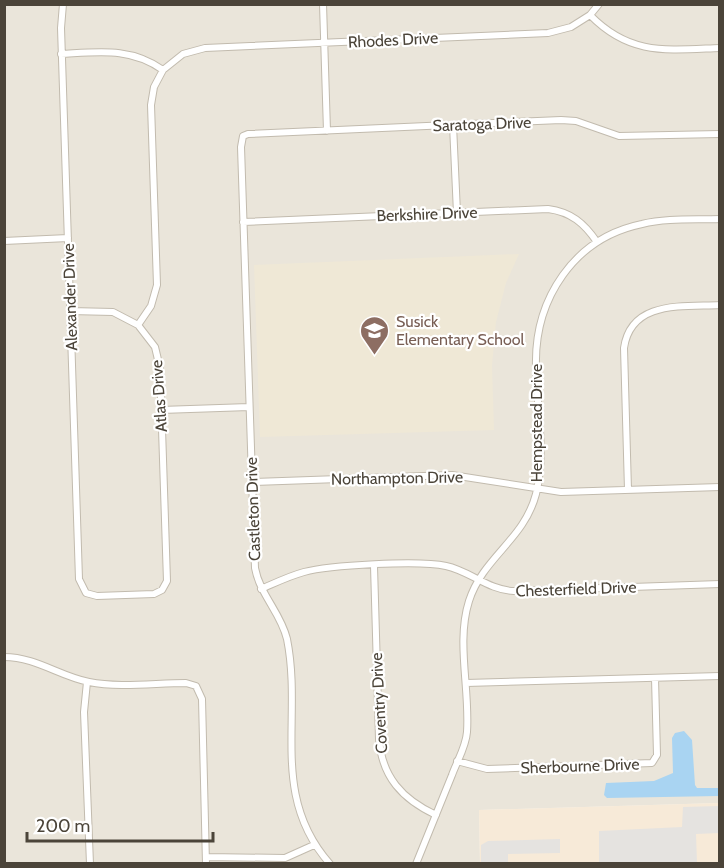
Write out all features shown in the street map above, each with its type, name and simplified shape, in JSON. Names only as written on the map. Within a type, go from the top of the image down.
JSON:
[{"type":"street","name":"Alexander Drive","points":[[63,4],[62,54],[79,579],[82,589],[97,596],[150,595],[162,590]]},
{"type":"street","points":[[323,4],[327,130]]},
{"type":"street","points":[[599,4],[590,15],[616,37],[638,46],[657,49],[720,48]]},
{"type":"street","name":"Rhodes Drive","points":[[163,69],[183,54],[198,49],[548,33],[571,27],[590,15]]},
{"type":"street","points":[[62,54],[129,53],[147,59],[163,69],[156,82],[152,99],[157,285],[151,306],[138,325],[113,312],[70,311]]},
{"type":"street","name":"Saratoga Drive","points":[[243,136],[561,120],[576,122],[619,136],[720,134]]},
{"type":"street","points":[[453,125],[457,213]]},
{"type":"street","name":"Castleton Drive","points":[[243,136],[241,147],[243,222],[255,568],[261,589],[281,622],[287,642],[294,787],[300,814],[314,845],[330,864]]},
{"type":"street","name":"Berkshire Drive","points":[[243,222],[539,209],[560,211],[580,222],[597,242]]},
{"type":"street","name":"Hempstead Drive","points":[[416,864],[458,761],[467,732],[465,616],[478,580],[488,564],[522,528],[537,489],[539,471],[536,346],[540,321],[547,300],[561,276],[597,242],[610,235],[641,224],[720,219]]},
{"type":"street","points":[[4,241],[68,238]]},
{"type":"street","points":[[628,490],[624,348],[628,331],[639,318],[656,309],[720,305]]},
{"type":"street","name":"Atlas Drive","points":[[138,325],[151,340],[159,357],[167,578],[162,590]]},
{"type":"street","points":[[161,410],[249,406]]},
{"type":"street","name":"Northampton Drive","points":[[252,482],[452,475],[561,492],[720,487]]},
{"type":"street","name":"Chesterfield Drive","points":[[261,589],[305,571],[438,564],[499,589],[514,591],[720,584]]},
{"type":"street","name":"Coventry Drive","points":[[374,566],[379,739],[382,760],[391,780],[401,793],[416,805],[436,815]]},
{"type":"street","points":[[4,657],[27,659],[87,682],[186,683],[196,686],[202,699],[206,860],[285,858],[314,845]]},
{"type":"street","points":[[466,683],[720,676]]},
{"type":"street","name":"Sherbourne Drive","points":[[458,761],[487,769],[652,763],[657,755],[655,678]]},
{"type":"street","points":[[87,682],[84,712],[90,864]]},
{"type":"shaded area","points":[[5,5],[719,5],[719,803],[479,810],[480,863],[5,864]]},
{"type":"shaded area","name":"Susick Elementary School","points":[[519,254],[506,283],[496,322],[492,366],[494,430],[260,437],[254,265]]},
{"type":"shaded area","points":[[719,803],[719,863],[480,863],[479,810]]},
{"type":"shaded area","points":[[719,806],[719,833],[696,834],[697,863],[599,863],[599,831],[682,827],[683,807]]},
{"type":"shaded area","points":[[560,839],[560,853],[508,854],[508,863],[481,863],[481,845],[488,841]]},
{"type":"water","points":[[684,731],[692,740],[695,785],[697,788],[719,788],[719,796],[607,798],[604,795],[606,783],[654,781],[673,773],[672,738],[675,733]]},
{"type":"place","name":"Susick Elementary School","points":[[375,356]]}]
